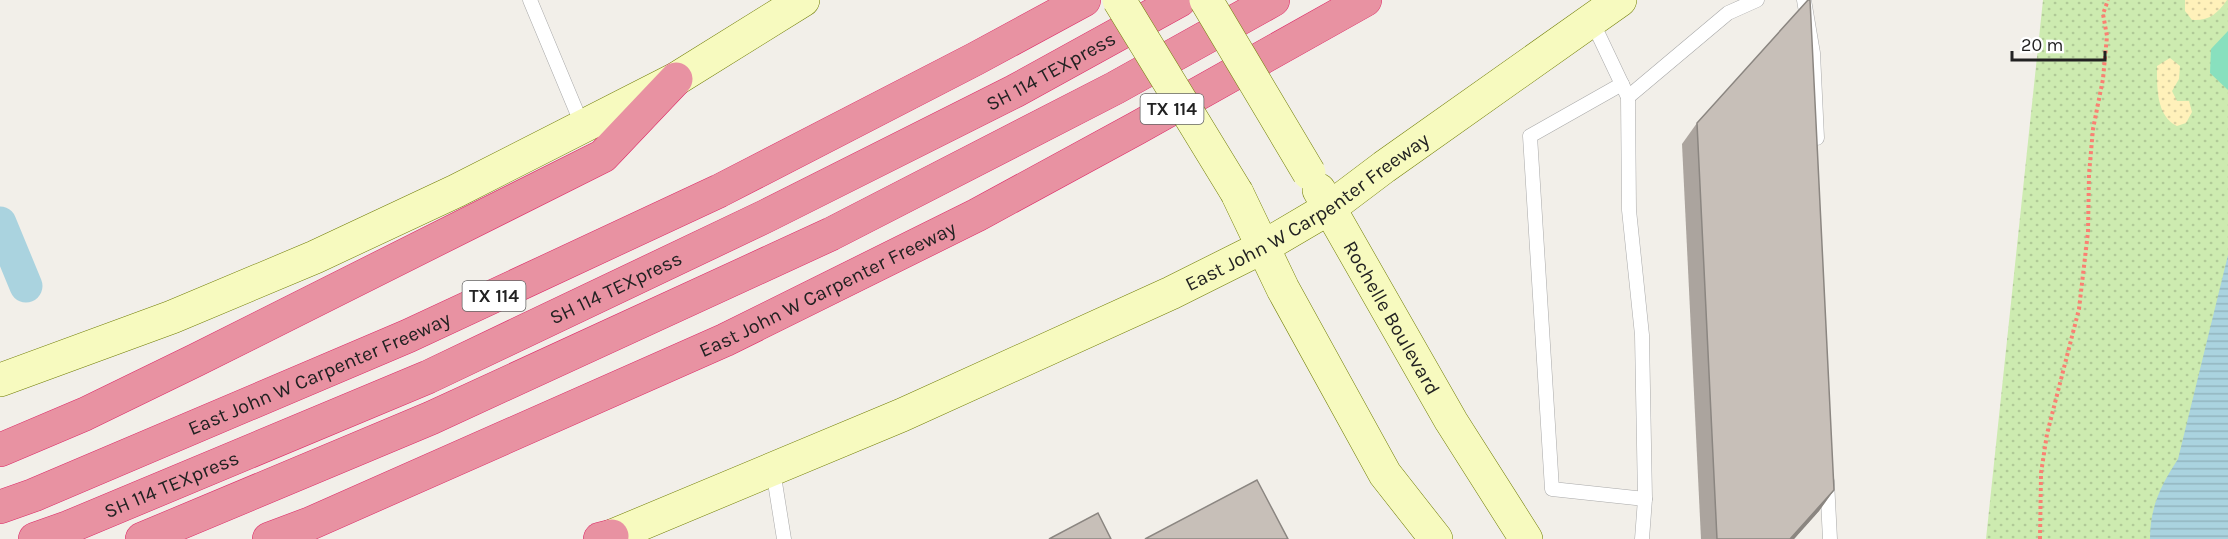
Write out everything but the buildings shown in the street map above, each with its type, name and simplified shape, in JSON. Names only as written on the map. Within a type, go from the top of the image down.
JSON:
[{"type":"highway","name":"East John W Carpenter Freeway","points":[[0,507],[34,495],[408,336],[719,191],[1084,0]]},
{"type":"highway","name":"SH 114 TEXpress","points":[[35,539],[69,527],[428,377],[797,201],[1015,91],[1180,0]]},
{"type":"highway","name":"SH 114 TEXpress","points":[[142,539],[431,418],[831,234],[1114,88],[1273,0]]},
{"type":"highway","name":"East John W Carpenter Freeway","points":[[269,539],[309,524],[725,340],[977,215],[1365,0]]},
{"type":"highway","points":[[0,450],[86,414],[603,156],[676,79]]},
{"type":"main road","points":[[0,380],[172,317],[315,257],[456,191],[676,79],[803,0]]},
{"type":"main road","points":[[1119,0],[1237,193],[1283,288],[1385,474],[1436,539]]},
{"type":"main road","name":"Rochelle Boulevard","points":[[1206,0],[1331,207],[1451,421],[1526,539]]},
{"type":"main road","name":"East John W Carpenter Freeway","points":[[606,538],[913,411],[1172,292],[1263,247],[1331,207],[1620,0]]},
{"type":"lane","points":[[530,0],[583,127]]},
{"type":"lane","points":[[1645,499],[1552,489],[1530,136],[1625,91],[1728,13],[1757,0]]},
{"type":"lane","points":[[1804,0],[1813,53],[1817,152]]},
{"type":"lane","points":[[1591,19],[1625,91],[1629,210],[1642,335],[1645,499],[1642,539]]},
{"type":"lane","points":[[773,470],[783,539]]},
{"type":"lane","points":[[1827,473],[1830,539]]},
{"type":"path","points":[[2040,539],[2041,473],[2047,434],[2079,309],[2088,232],[2089,174],[2093,129],[2103,79],[2107,36],[2103,14],[2108,0]]},
{"type":"green space","points":[[2043,0],[2228,0],[2228,539],[1986,539]]},
{"type":"green space","points":[[2228,31],[2228,90],[2210,73],[2211,49]]},
{"type":"sand","points":[[2185,0],[2227,0],[2212,16],[2192,20],[2185,11]]},
{"type":"sand","points":[[2170,58],[2180,66],[2179,79],[2172,91],[2177,101],[2189,101],[2192,112],[2186,123],[2177,126],[2170,121],[2161,108],[2158,92],[2157,66]]},
{"type":"water","points":[[2228,255],[2228,539],[2150,539],[2154,506],[2166,478],[2178,459]]},
{"type":"waterway","points":[[0,223],[26,286]]}]
